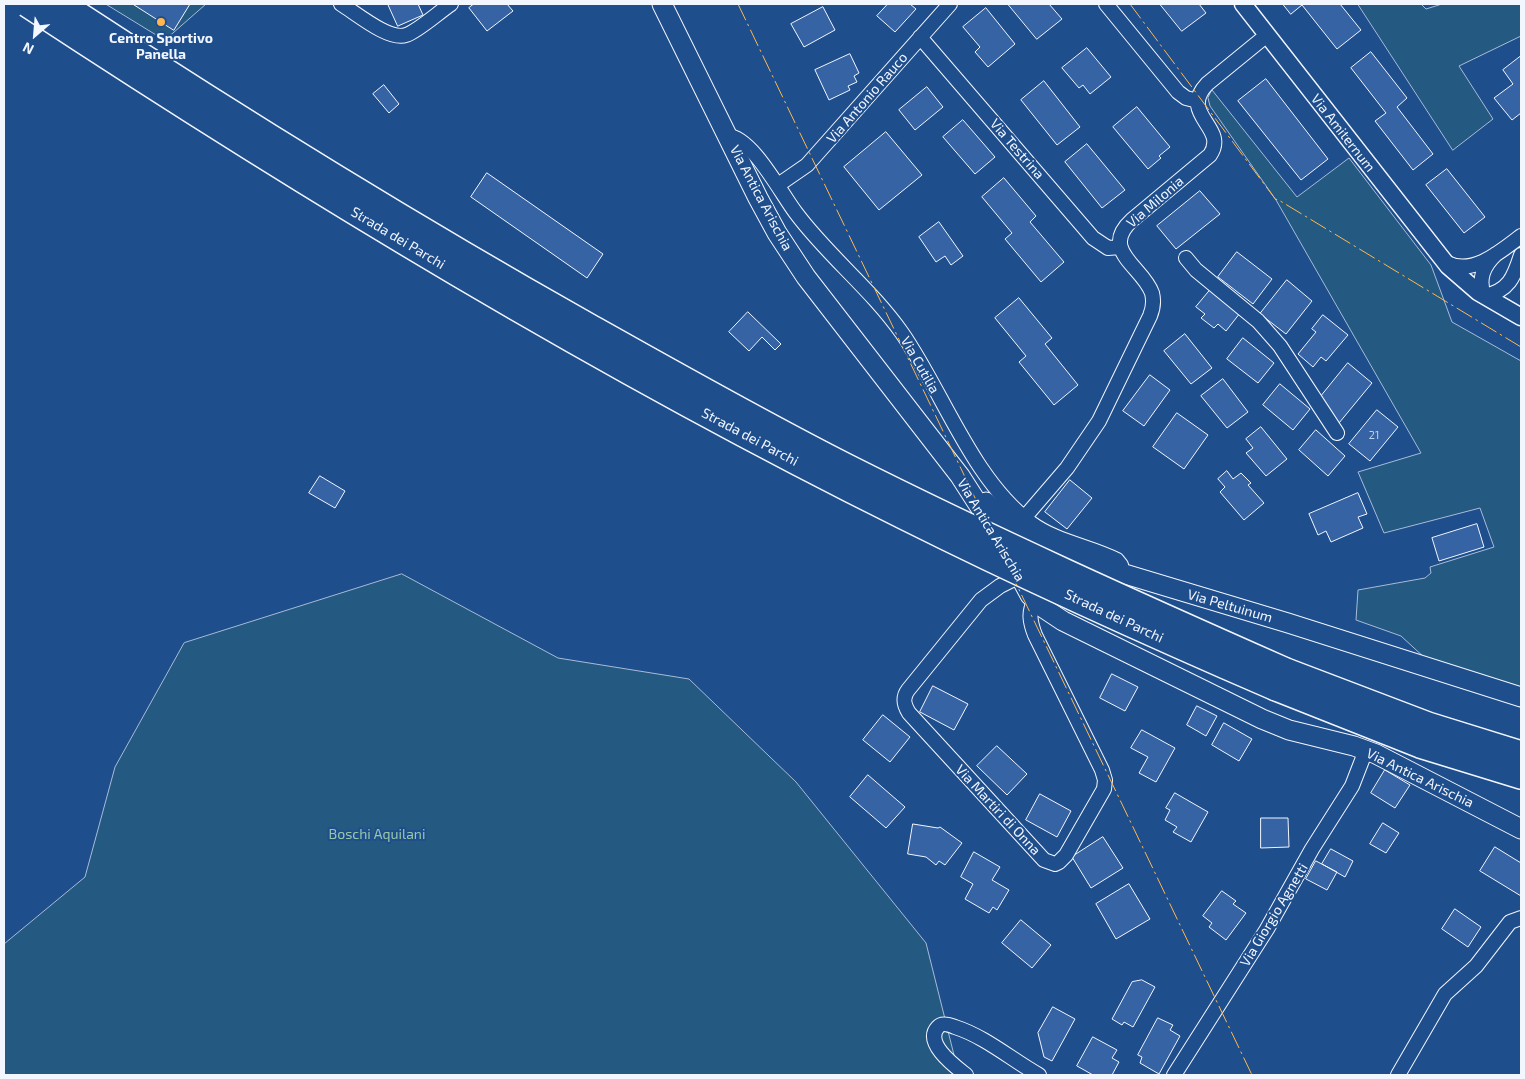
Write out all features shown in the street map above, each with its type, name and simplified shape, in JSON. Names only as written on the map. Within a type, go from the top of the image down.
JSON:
[{"type":"highway","name":"Strada dei Parchi","points":[[27,4],[142,79],[453,271],[767,446],[906,518],[1129,624],[1281,680],[1521,754]]},
{"type":"highway","name":"Strada dei Parchi","points":[[62,4],[357,191],[546,302],[845,466],[1281,680],[1420,745],[1521,776]]},
{"type":"main road","name":"Via Antica Arischia","points":[[662,4],[777,233],[798,265],[960,476],[996,532],[1038,604],[1071,625],[1262,719],[1304,735],[1366,750],[1521,829]]},
{"type":"main road","name":"Via Peltuinum","points":[[960,476],[1005,520],[1029,537],[1075,559],[1288,623],[1521,697]]},
{"type":"main road","points":[[1020,576],[1021,566],[1032,553],[1047,550],[1055,551]]},
{"type":"main road","points":[[1038,604],[1057,604],[1064,601],[1073,591],[1078,574],[1075,559]]},
{"type":"street","points":[[341,4],[390,35],[399,36],[410,33],[451,4]]},
{"type":"street","name":"Via Antonio Rauco","points":[[778,185],[807,165],[950,4]]},
{"type":"street","points":[[1106,4],[1178,92],[1186,98],[1198,101],[1201,92],[1207,84],[1267,35]]},
{"type":"street","name":"Via Amiternum","points":[[1243,4],[1444,262],[1460,278],[1484,296],[1521,317]]},
{"type":"street","name":"Via Testrina","points":[[920,37],[1093,238],[1108,248],[1120,247]]},
{"type":"street","name":"Via Milonia","points":[[1120,247],[1121,235],[1129,222],[1212,152],[1215,144],[1214,136],[1200,115],[1197,107],[1198,101]]},
{"type":"street","name":"Via Cutilia","points":[[728,136],[735,136],[744,144],[778,185],[806,226],[901,331],[944,407],[999,492],[1024,518],[1040,529],[1118,560],[1121,565],[1122,574]]},
{"type":"street","points":[[1444,262],[1457,267],[1467,267],[1484,261],[1521,236]]},
{"type":"street","points":[[1024,518],[1067,468],[1099,422],[1150,316],[1153,303],[1152,292],[1123,255],[1120,247]]},
{"type":"street","points":[[1496,254],[1488,263],[1482,275],[1481,284],[1484,296],[1498,291],[1509,283],[1516,272],[1520,260]]},
{"type":"street","points":[[1186,258],[1196,270],[1258,321],[1280,346],[1337,433]]},
{"type":"street","points":[[1520,260],[1518,277],[1521,287]]},
{"type":"street","name":"Via Martiri di Onna","points":[[1020,576],[1000,586],[982,600],[905,693],[904,702],[909,713],[1044,860],[1055,864],[1066,855],[1103,792],[1105,780],[1035,635],[1030,609],[1038,604]]},
{"type":"street","name":"Via Giorgio Agnetti","points":[[1174,1075],[1267,929],[1312,849],[1352,786],[1366,750]]},
{"type":"street","points":[[1398,1075],[1445,994],[1476,966],[1510,922],[1521,918]]},
{"type":"street","points":[[966,1075],[948,1060],[939,1049],[934,1039],[938,1026],[944,1024],[957,1027],[1004,1052],[1039,1075]]},
{"type":"green space","name":"Centro Sportivo Panella","points":[[106,4],[206,4],[165,40]]},
{"type":"green space","points":[[1358,4],[1421,4],[1426,9],[1442,4],[1521,4],[1521,36],[1459,66],[1493,119],[1453,150]]},
{"type":"green space","points":[[1212,90],[1297,197],[1349,158],[1431,265],[1452,322],[1521,361],[1521,688],[1426,659],[1401,636],[1356,620],[1358,590],[1425,578],[1431,573],[1430,567],[1494,547],[1480,508],[1384,533],[1358,472],[1421,453],[1276,200],[1210,106],[1208,98]]},
{"type":"green space","name":"Boschi Aquilani","points":[[402,574],[558,658],[689,679],[796,782],[926,943],[959,1075],[4,1075],[4,944],[85,877],[115,767],[184,643]]},
{"type":"building","points":[[133,4],[190,4],[174,30]]},
{"type":"building","points":[[388,4],[418,4],[423,15],[398,26]]},
{"type":"building","points":[[474,4],[507,4],[513,11],[487,31],[469,8]]},
{"type":"building","points":[[888,4],[910,4],[916,9],[895,32],[877,16]]},
{"type":"building","points":[[1008,4],[1049,4],[1062,19],[1037,39]]},
{"type":"building","points":[[1160,4],[1199,4],[1206,13],[1182,31]]},
{"type":"building","points":[[1283,4],[1340,4],[1361,30],[1337,49],[1302,5],[1291,14]]},
{"type":"building","points":[[823,7],[835,30],[804,47],[791,24]]},
{"type":"building","points":[[986,8],[1015,44],[988,67],[975,52],[980,47],[963,27]]},
{"type":"building","points":[[1087,48],[1111,77],[1090,94],[1083,85],[1079,88],[1062,68]]},
{"type":"building","points":[[1371,52],[1407,98],[1397,107],[1433,154],[1413,170],[1375,121],[1386,113],[1351,68]]},
{"type":"building","points":[[850,54],[859,73],[854,76],[857,82],[848,86],[850,90],[829,100],[815,70]]},
{"type":"building","points":[[1521,56],[1521,113],[1512,120],[1494,98],[1513,84],[1503,70]]},
{"type":"building","points":[[1266,79],[1328,159],[1301,180],[1238,101]]},
{"type":"building","points":[[1044,81],[1080,127],[1057,145],[1021,100]]},
{"type":"building","points":[[384,85],[399,104],[389,113],[373,94]]},
{"type":"building","points":[[927,87],[943,107],[915,130],[899,110]]},
{"type":"building","points":[[1137,107],[1170,147],[1148,169],[1113,127]]},
{"type":"building","points":[[963,120],[995,157],[975,174],[943,137]]},
{"type":"building","points":[[886,132],[922,175],[879,210],[844,167]]},
{"type":"building","points":[[1087,144],[1125,190],[1102,208],[1065,162]]},
{"type":"building","points":[[1447,169],[1485,217],[1464,233],[1426,185]]},
{"type":"building","points":[[487,173],[603,254],[587,278],[471,197]]},
{"type":"building","points":[[1004,178],[1036,216],[1030,222],[1064,262],[1041,282],[1005,239],[1012,233],[982,197]]},
{"type":"building","points":[[1200,191],[1220,214],[1176,249],[1157,226]]},
{"type":"building","points":[[939,222],[963,256],[951,265],[945,256],[936,262],[919,237]]},
{"type":"building","points":[[1237,252],[1272,279],[1253,304],[1218,277]]},
{"type":"building","points":[[1287,280],[1312,301],[1286,334],[1260,314]]},
{"type":"building","points":[[1211,289],[1240,313],[1226,331],[1218,324],[1214,328],[1201,318],[1205,314],[1196,307]]},
{"type":"building","points":[[1019,298],[1052,338],[1045,344],[1078,385],[1054,405],[1019,362],[1026,356],[995,318]]},
{"type":"building","points":[[748,312],[781,344],[775,350],[762,337],[749,351],[729,332]]},
{"type":"building","points":[[1323,315],[1348,335],[1326,361],[1321,357],[1313,367],[1298,354],[1316,332],[1312,329]]},
{"type":"building","points":[[1185,334],[1212,368],[1191,384],[1164,351]]},
{"type":"building","points":[[1243,338],[1274,363],[1258,383],[1227,359]]},
{"type":"building","points":[[1348,363],[1372,383],[1339,423],[1324,410],[1318,400]]},
{"type":"building","points":[[1150,375],[1170,390],[1144,426],[1123,411]]},
{"type":"building","points":[[1223,379],[1248,412],[1227,428],[1201,396]]},
{"type":"building","points":[[1280,384],[1310,409],[1293,430],[1263,405]]},
{"type":"building","points":[[1377,410],[1398,427],[1370,461],[1349,444]]},
{"type":"building","points":[[1177,413],[1208,435],[1184,469],[1153,447]]},
{"type":"building","points":[[1261,427],[1287,459],[1266,476],[1246,453],[1253,448],[1246,439]]},
{"type":"building","points":[[1316,430],[1345,456],[1328,476],[1299,450]]},
{"type":"building","points":[[1227,471],[1233,479],[1241,473],[1251,483],[1248,485],[1264,503],[1244,520],[1220,492],[1225,487],[1218,479]]},
{"type":"building","points":[[320,476],[345,491],[335,508],[309,493]]},
{"type":"building","points":[[1070,480],[1092,498],[1067,529],[1045,512]]},
{"type":"building","points":[[1358,493],[1367,514],[1358,517],[1363,528],[1331,542],[1326,531],[1318,535],[1309,514]]},
{"type":"building","points":[[1477,524],[1484,547],[1439,561],[1432,538]]},
{"type":"building","points":[[1112,674],[1138,687],[1125,711],[1100,698]]},
{"type":"building","points":[[933,686],[968,704],[954,730],[920,712]]},
{"type":"building","points":[[1197,706],[1217,716],[1206,736],[1187,725]]},
{"type":"building","points":[[883,715],[910,737],[890,762],[863,740]]},
{"type":"building","points":[[1224,723],[1252,739],[1239,761],[1212,745]]},
{"type":"building","points":[[1142,730],[1175,748],[1156,782],[1139,773],[1148,757],[1131,748]]},
{"type":"building","points":[[997,746],[1027,774],[1007,795],[977,766]]},
{"type":"building","points":[[1385,770],[1410,785],[1395,808],[1371,793]]},
{"type":"building","points":[[868,775],[905,807],[886,828],[850,797]]},
{"type":"building","points":[[1175,793],[1208,812],[1191,842],[1173,832],[1177,827],[1165,820],[1170,810],[1166,808]]},
{"type":"building","points":[[1040,794],[1071,811],[1057,837],[1026,820]]},
{"type":"building","points":[[1261,818],[1288,818],[1289,847],[1261,848]]},
{"type":"building","points":[[1383,823],[1399,833],[1386,853],[1370,844]]},
{"type":"building","points":[[913,824],[940,827],[962,843],[945,865],[939,861],[936,865],[926,857],[908,854]]},
{"type":"building","points":[[1103,837],[1123,868],[1091,888],[1072,857]]},
{"type":"building","points":[[1495,847],[1521,863],[1521,896],[1480,871]]},
{"type":"building","points":[[1331,849],[1353,861],[1345,877],[1322,864]]},
{"type":"building","points":[[974,852],[1000,867],[992,880],[1009,890],[997,910],[993,907],[989,913],[965,899],[973,884],[961,877]]},
{"type":"building","points":[[1316,861],[1337,872],[1327,890],[1306,879]]},
{"type":"building","points":[[1129,884],[1150,919],[1116,939],[1096,904]]},
{"type":"building","points":[[1222,891],[1236,901],[1233,904],[1246,913],[1226,940],[1209,927],[1212,923],[1203,916]]},
{"type":"building","points":[[1455,909],[1481,927],[1468,947],[1442,929]]},
{"type":"building","points":[[1021,920],[1051,945],[1032,968],[1002,943]]},
{"type":"building","points":[[1142,980],[1155,987],[1133,1027],[1124,1022],[1122,1025],[1112,1019],[1132,982]]},
{"type":"building","points":[[1053,1007],[1075,1019],[1052,1061],[1044,1057],[1038,1033]]},
{"type":"building","points":[[1158,1018],[1173,1025],[1170,1030],[1180,1036],[1159,1074],[1140,1063],[1142,1057],[1138,1055]]},
{"type":"building","points":[[1093,1037],[1117,1050],[1112,1058],[1119,1062],[1112,1075],[1093,1075],[1077,1066]]},
{"type":"power","points":[[738,4],[1252,1075]]},
{"type":"power","points":[[1130,4],[1276,200],[1521,347]]},
{"type":"place","name":"Centro Sportivo Panella","points":[[161,22]]}]
